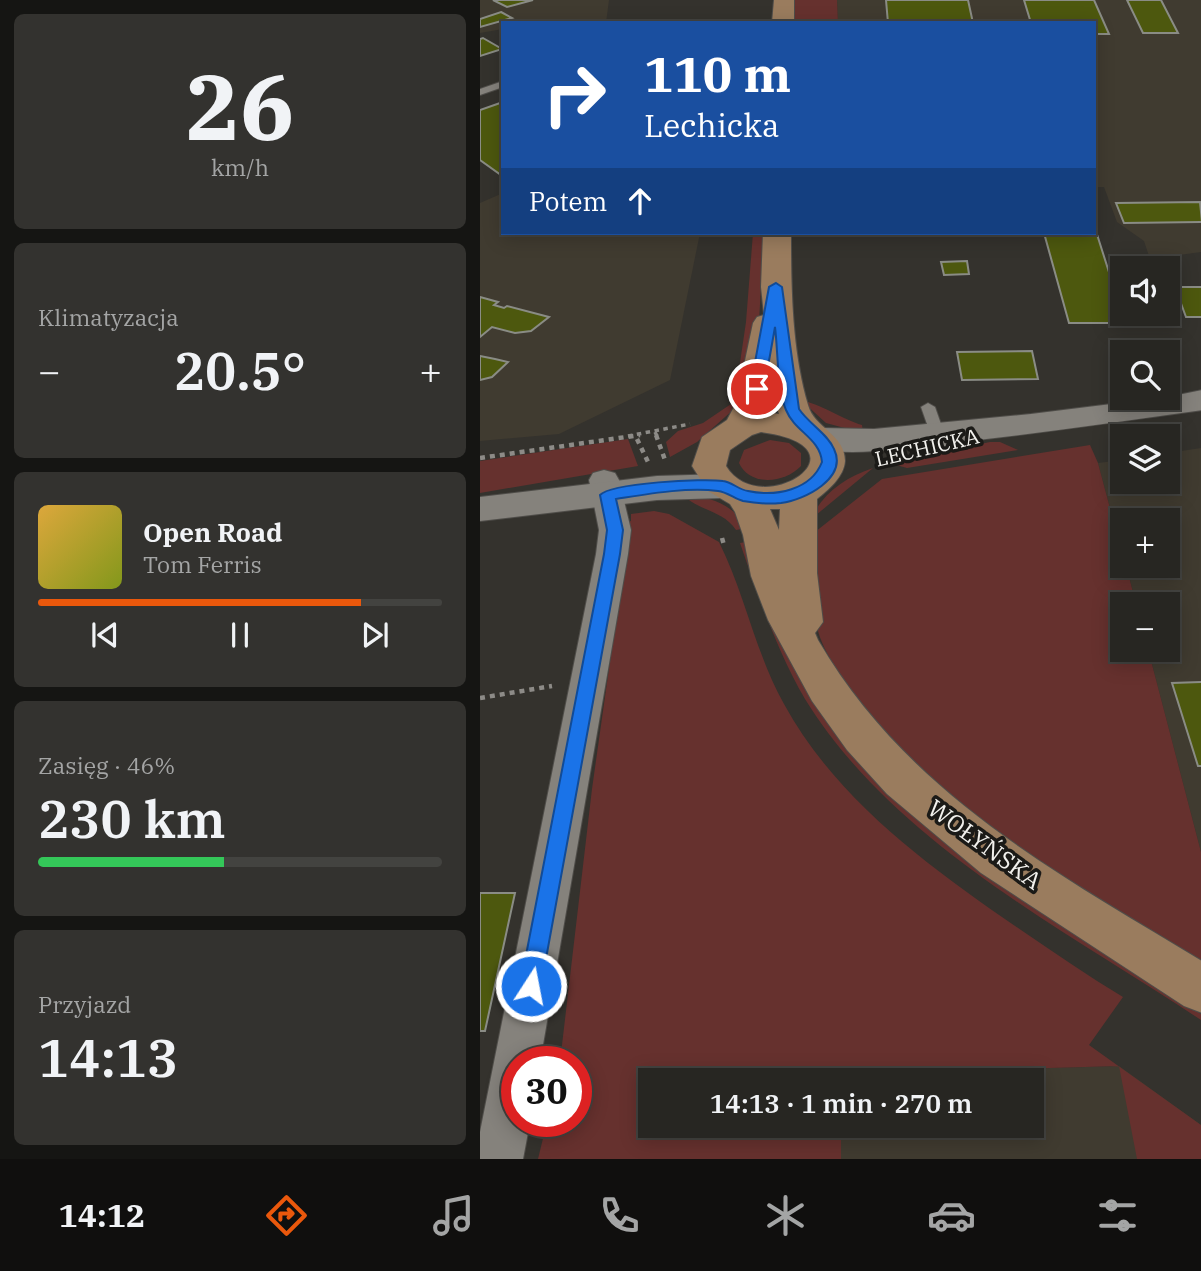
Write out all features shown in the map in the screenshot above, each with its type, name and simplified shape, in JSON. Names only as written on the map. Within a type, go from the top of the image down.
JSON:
[{"type":"main road","points":[[783,21],[784,0]]},
{"type":"main road","points":[[776,287],[751,411],[717,431],[709,466],[733,491],[781,498],[812,484],[830,462],[828,450],[792,409],[776,287],[777,235]]},
{"type":"main road","points":[[717,431],[761,422],[784,422],[813,434]]},
{"type":"main road","name":"WOŁYŃSKA","points":[[809,655],[797,588],[795,544],[812,484]]},
{"type":"main road","name":"WOŁYŃSKA","points":[[733,491],[759,527],[769,574],[777,594],[826,688],[856,730],[889,767],[928,803],[1012,867],[1202,989]]},
{"type":"street","name":"LECHICKA","points":[[813,434],[874,440],[935,428],[1031,424],[1201,400]]},
{"type":"street","name":"LECHICKA","points":[[812,484],[935,428]]},
{"type":"street","points":[[606,488],[686,460],[717,431]]},
{"type":"street","points":[[520,1046],[615,530],[606,488]]},
{"type":"street","points":[[480,507],[606,488],[733,491]]},
{"type":"street","points":[[499,1159],[503,1137]]},
{"type":"lane","points":[[480,92],[501,85]]},
{"type":"path","points":[[480,458],[655,432],[717,431]]},
{"type":"path","points":[[655,432],[665,459]]},
{"type":"path","points":[[637,439],[648,463]]},
{"type":"path","points":[[722,538],[724,545]]},
{"type":"path","points":[[480,698],[587,681]]},
{"type":"shaded area","points":[[480,0],[609,0],[606,21],[501,21],[501,29],[480,33]]},
{"type":"shaded area","points":[[794,0],[837,0],[838,21],[794,21]]},
{"type":"shaded area","points":[[837,0],[1201,0],[1201,252],[1149,256],[1144,241],[1117,222],[1104,187],[1096,187],[1096,21],[838,21]]},
{"type":"shaded area","points":[[501,194],[501,235],[700,235],[670,380],[559,434],[480,441],[480,203]]},
{"type":"shaded area","points":[[753,235],[764,235],[759,322],[748,383],[737,383],[746,322]]},
{"type":"shaded area","points":[[743,401],[697,442],[670,457],[666,442],[678,431],[703,423],[731,404]]},
{"type":"shaded area","points":[[802,401],[862,425],[863,433],[826,423]]},
{"type":"shaded area","points":[[628,439],[638,466],[480,493],[480,461]]},
{"type":"shaded area","points":[[770,440],[789,443],[801,453],[801,466],[777,479],[751,476],[739,463],[744,450]]},
{"type":"shaded area","points":[[1000,442],[1018,450],[907,468],[889,463]]},
{"type":"shaded area","points":[[1090,445],[1098,463],[1110,508],[1110,578],[1129,578],[1133,592],[1110,592],[1110,662],[1151,662],[1201,852],[1201,965],[1061,877],[972,813],[930,778],[891,739],[838,671],[818,633],[816,623],[813,589],[815,532],[882,479]]},
{"type":"shaded area","points":[[1201,448],[1201,852],[1151,662],[1180,662],[1180,592],[1133,592],[1129,578],[1180,578],[1180,508],[1110,508],[1098,463],[1110,462],[1110,494],[1180,494],[1180,451]]},
{"type":"shaded area","points":[[873,468],[810,520],[828,494],[853,477]]},
{"type":"shaded area","points":[[682,494],[720,503],[735,513],[748,528],[736,530],[724,518],[688,500]]},
{"type":"shaded area","points":[[654,511],[669,514],[719,542],[765,664],[784,704],[831,772],[859,802],[954,883],[1123,997],[1089,1045],[1118,1066],[638,1068],[638,1138],[841,1138],[841,1159],[538,1159],[543,1137],[592,1137],[592,1046],[562,1046],[592,789],[627,541],[624,522],[631,521],[631,514]]},
{"type":"shaded area","points":[[752,541],[774,622],[1046,913],[1201,1014],[1201,1020],[1039,917],[985,879],[933,840],[885,797],[842,750],[795,681],[769,622],[740,543]]},
{"type":"shaded area","points":[[1119,1066],[1201,1125],[1201,1159],[841,1159],[841,1138],[1044,1138],[1044,1068]]},
{"type":"shaded area","points":[[1119,1066],[1201,1125],[1201,1159],[1137,1159]]},
{"type":"building","points":[[493,0],[533,0],[507,7]]},
{"type":"building","points":[[886,0],[968,0],[973,21],[888,21]]},
{"type":"building","points":[[1024,0],[1094,0],[1109,34],[1096,34],[1096,21],[1030,21]]},
{"type":"building","points":[[1127,0],[1161,0],[1178,33],[1143,33]]},
{"type":"building","points":[[501,12],[512,18],[480,27],[480,19]]},
{"type":"building","points":[[483,38],[501,49],[480,56],[480,39]]},
{"type":"building","points":[[501,103],[501,175],[480,160],[480,110]]},
{"type":"building","points":[[1200,202],[1202,222],[1124,223],[1116,203]]},
{"type":"building","points":[[1096,231],[1110,275],[1110,323],[1069,323],[1045,235],[1096,235]]},
{"type":"building","points":[[967,261],[969,274],[944,275],[941,262]]},
{"type":"building","points":[[1180,287],[1202,287],[1202,317],[1186,317],[1180,301]]},
{"type":"building","points":[[480,297],[498,302],[494,305],[504,308],[507,306],[549,317],[531,331],[515,333],[492,327],[480,337]]},
{"type":"building","points":[[1032,351],[1038,379],[962,380],[957,352]]},
{"type":"building","points":[[480,356],[508,362],[492,377],[480,380]]},
{"type":"building","points":[[1202,682],[1202,766],[1198,766],[1172,683]]},
{"type":"building","points":[[480,893],[515,893],[485,1031],[480,1031]]},
{"type":"route","points":[[531,986],[612,554],[615,530],[608,495],[657,488],[723,486],[744,496],[781,498],[814,485],[825,475],[830,462],[828,450],[821,439],[805,428],[792,409],[776,287],[757,389]]}]
